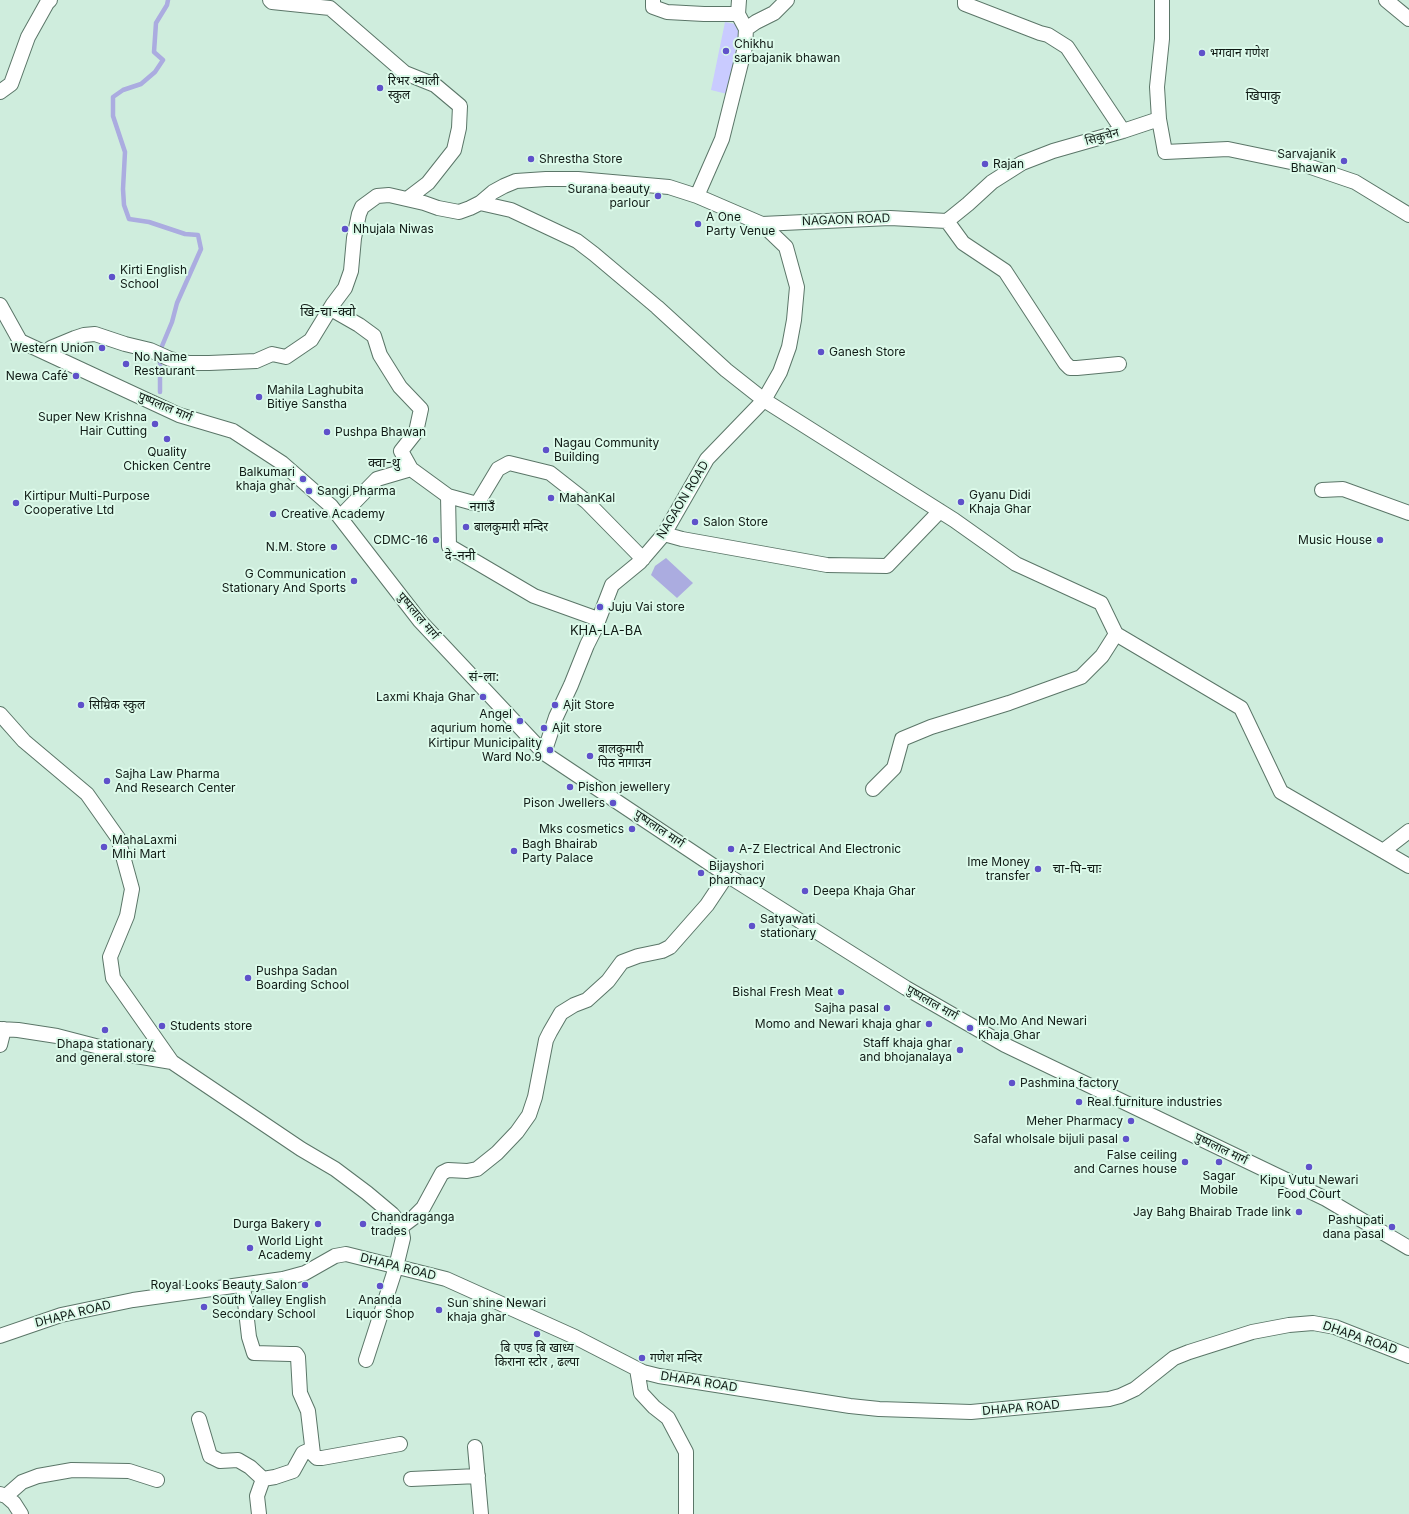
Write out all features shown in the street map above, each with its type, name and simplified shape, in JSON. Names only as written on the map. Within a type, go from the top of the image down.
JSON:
[{"type":"street","points":[[0,92],[11,84],[28,37],[50,0]]},
{"type":"street","points":[[270,0],[272,2],[330,8],[405,73],[435,85],[460,106],[459,128],[454,150],[428,183],[407,199]]},
{"type":"street","points":[[653,0],[653,7],[667,12],[738,14]]},
{"type":"street","points":[[697,196],[722,139],[745,47],[746,29],[738,14],[739,0]]},
{"type":"street","points":[[746,29],[774,13],[787,0]]},
{"type":"street","points":[[965,0],[965,4],[1048,35],[1066,47],[1123,131]]},
{"type":"street","points":[[1162,0],[1162,39],[1157,87],[1159,119],[1165,152],[1228,150],[1305,165],[1355,182],[1409,215]]},
{"type":"street","points":[[1386,0],[1409,18]]},
{"type":"street","name":"सिकुचेन","points":[[947,220],[968,204],[992,182],[1022,163],[1053,151],[1159,119]]},
{"type":"street","points":[[48,354],[51,348],[75,338],[84,335],[96,334],[124,344],[150,350],[170,359],[189,363],[256,361],[272,354],[286,357],[311,340],[333,304],[345,288],[351,271],[354,238],[362,207],[377,196],[389,195],[459,212],[480,203],[493,192],[516,181],[578,179],[669,187],[697,196],[762,224]]},
{"type":"street","points":[[480,203],[511,210],[577,241],[658,308],[726,370],[764,400],[940,511],[1016,564],[1101,603],[1116,634],[1241,708],[1281,792],[1409,866]]},
{"type":"street","name":"NAGAON ROAD","points":[[762,224],[890,218],[947,220]]},
{"type":"street","points":[[947,220],[963,243],[1005,271],[1065,363],[1070,368],[1118,364]]},
{"type":"street","name":"NAGAON ROAD","points":[[544,753],[556,717],[595,629],[612,585],[643,559],[664,534],[706,459],[764,400],[780,372],[789,347],[794,320],[797,287],[786,247],[762,224]]},
{"type":"street","points":[[331,309],[359,325],[374,336],[380,355],[400,387],[421,409],[416,432],[401,451],[411,470],[448,496],[477,504],[498,469],[509,463],[550,473],[586,502],[643,559]]},
{"type":"street","name":"पुष्पलाल मार्ग","points":[[1,312],[20,341],[179,415],[233,431],[282,463],[331,506],[420,621],[544,753],[727,875],[906,988],[1005,1045],[1326,1199],[1409,1248]]},
{"type":"street","points":[[340,517],[378,479],[411,470]]},
{"type":"street","points":[[1322,490],[1343,490],[1409,513]]},
{"type":"street","points":[[448,496],[448,546],[534,596],[598,619]]},
{"type":"street","points":[[664,534],[682,539],[827,565],[887,566],[940,511]]},
{"type":"street","points":[[873,789],[894,768],[902,739],[931,727],[1009,704],[1081,677],[1102,656],[1116,634]]},
{"type":"street","points":[[0,714],[24,741],[87,794],[118,838],[132,889],[127,916],[110,957],[113,978],[172,1062],[301,1149],[335,1168],[392,1214],[400,1223],[403,1238],[396,1267],[366,1360]]},
{"type":"street","points":[[1383,851],[1409,831]]},
{"type":"street","points":[[401,1227],[423,1208],[442,1173],[448,1170],[467,1171],[477,1169],[517,1132],[528,1114],[535,1097],[546,1040],[562,1013],[574,1005],[587,1000],[608,981],[622,962],[638,956],[662,951],[670,947],[707,905],[727,875]]},
{"type":"street","points":[[0,1045],[2,1029],[18,1030],[57,1036],[130,1055],[172,1062]]},
{"type":"street","name":"DHAPA ROAD","points":[[0,1336],[61,1315],[118,1303],[283,1279],[305,1273],[335,1256],[346,1254],[453,1282],[575,1337],[637,1369],[659,1376],[837,1405],[879,1409],[971,1412],[1109,1399],[1135,1389],[1174,1358],[1189,1352],[1252,1332],[1290,1325],[1313,1323],[1335,1327],[1409,1356]]},
{"type":"street","points":[[243,1285],[249,1337],[254,1353],[296,1354],[298,1357],[300,1393],[308,1410],[313,1454],[317,1458],[322,1458],[400,1444]]},
{"type":"street","points":[[637,1369],[641,1393],[654,1407],[668,1418],[686,1452],[686,1514]]},
{"type":"street","points":[[199,1419],[210,1456],[220,1460],[238,1460],[250,1467],[263,1479]]},
{"type":"street","points":[[475,1447],[481,1514]]},
{"type":"street","points":[[263,1479],[293,1471],[303,1453],[312,1449]]},
{"type":"street","points":[[21,1514],[14,1503],[3,1495],[22,1482],[38,1476],[72,1470],[129,1471],[157,1480]]},
{"type":"street","points":[[411,1479],[478,1476]]},
{"type":"street","points":[[259,1514],[257,1496],[263,1479]]},
{"type":"shaded area","points":[[725,22],[741,25],[727,94],[711,90]]},
{"type":"shaded area","points":[[666,558],[693,583],[677,598],[651,575],[655,566]]},
{"type":"waterway","points":[[160,392],[160,359],[162,346],[172,322],[177,303],[201,249],[198,235],[185,234],[149,222],[129,219],[124,205],[123,189],[125,152],[113,116],[113,97],[123,90],[141,84],[155,72],[163,60],[154,52],[156,23],[167,5],[168,0]]},
{"type":"place","name":"Chikhu sarbajanik bhawan","points":[[726,51]]},
{"type":"place","name":"भगवान गणेश","points":[[1202,53]]},
{"type":"place","name":"रिभर भ्याली स्कुल","points":[[380,88]]},
{"type":"place","name":"Shrestha Store","points":[[531,159]]},
{"type":"place","name":"Sarvajanik Bhawan","points":[[1344,161]]},
{"type":"place","name":"Rajan","points":[[985,164]]},
{"type":"place","name":"Surana beauty parlour","points":[[658,196]]},
{"type":"place","name":"A One Party Venue","points":[[698,224]]},
{"type":"place","name":"Nhujala Niwas","points":[[345,229]]},
{"type":"place","name":"Kirti English School","points":[[112,277]]},
{"type":"place","name":"Western Union","points":[[102,348]]},
{"type":"place","name":"Ganesh Store","points":[[821,352]]},
{"type":"place","name":"No Name Restaurant","points":[[126,364]]},
{"type":"place","name":"Newa Café","points":[[76,376]]},
{"type":"place","name":"Mahila Laghubita Bitiye Sanstha","points":[[259,397]]},
{"type":"place","name":"Super New Krishna Hair Cutting","points":[[155,424]]},
{"type":"place","name":"Pushpa Bhawan","points":[[327,432]]},
{"type":"place","name":"Quality Chicken Centre","points":[[167,439]]},
{"type":"place","name":"Nagau Community Building","points":[[546,450]]},
{"type":"place","name":"Balkumari khaja ghar","points":[[303,479]]},
{"type":"place","name":"Sangi Pharma","points":[[309,491]]},
{"type":"place","name":"MahanKal","points":[[551,498]]},
{"type":"place","name":"Gyanu Didi Khaja Ghar","points":[[961,502]]},
{"type":"place","name":"Kirtipur Multi-Purpose Cooperative Ltd","points":[[16,503]]},
{"type":"place","name":"Creative Academy","points":[[273,514]]},
{"type":"place","name":"Salon Store","points":[[695,522]]},
{"type":"place","name":"बालकुमारी मन्दिर","points":[[466,527]]},
{"type":"place","name":"CDMC-16","points":[[436,540]]},
{"type":"place","name":"Music House","points":[[1380,540]]},
{"type":"place","name":"N.M. Store","points":[[334,547]]},
{"type":"place","name":"G Communication Stationary And Sports","points":[[354,581]]},
{"type":"place","name":"Juju Vai store","points":[[600,607]]},
{"type":"place","name":"Laxmi Khaja Ghar","points":[[483,697]]},
{"type":"place","name":"सिम्रिक स्कुल","points":[[81,705]]},
{"type":"place","name":"Ajit Store","points":[[555,705]]},
{"type":"place","name":"Angel aqurium home","points":[[520,721]]},
{"type":"place","name":"Ajit store","points":[[544,728]]},
{"type":"place","name":"Kirtipur Municipality Ward No.9","points":[[550,750]]},
{"type":"place","name":"बालकुमारी पिठ नागाउन","points":[[590,756]]},
{"type":"place","name":"Sajha Law Pharma And Research Center","points":[[107,781]]},
{"type":"place","name":"Pishon jewellery","points":[[570,787]]},
{"type":"place","name":"Pison Jwellers","points":[[613,803]]},
{"type":"place","name":"Mks cosmetics","points":[[632,829]]},
{"type":"place","name":"MahaLaxmi MIni Mart","points":[[104,847]]},
{"type":"place","name":"A-Z Electrical And Electronic","points":[[731,849]]},
{"type":"place","name":"Bagh Bhairab Party Palace","points":[[514,851]]},
{"type":"place","name":"Ime Money transfer","points":[[1038,869]]},
{"type":"place","name":"Bijayshori pharmacy","points":[[701,873]]},
{"type":"place","name":"Deepa Khaja Ghar","points":[[805,891]]},
{"type":"place","name":"Satyawati stationary","points":[[752,926]]},
{"type":"place","name":"Pushpa Sadan Boarding School","points":[[248,978]]},
{"type":"place","name":"Bishal Fresh Meat","points":[[841,992]]},
{"type":"place","name":"Sajha pasal","points":[[887,1008]]},
{"type":"place","name":"Momo and Newari khaja ghar","points":[[929,1024]]},
{"type":"place","name":"Students store","points":[[162,1026]]},
{"type":"place","name":"Mo.Mo And Newari Khaja Ghar","points":[[970,1028]]},
{"type":"place","name":"Dhapa stationary and general store","points":[[105,1030]]},
{"type":"place","name":"Staff khaja ghar and bhojanalaya","points":[[960,1050]]},
{"type":"place","name":"Pashmina factory","points":[[1012,1083]]},
{"type":"place","name":"Real furniture industries","points":[[1079,1102]]},
{"type":"place","name":"Meher Pharmacy","points":[[1131,1121]]},
{"type":"place","name":"Safal wholsale bijuli pasal","points":[[1126,1139]]},
{"type":"place","name":"False ceiling and Carnes house","points":[[1185,1162]]},
{"type":"place","name":"Sagar Mobile","points":[[1219,1162]]},
{"type":"place","name":"Kipu Vutu Newari Food Court","points":[[1309,1167]]},
{"type":"place","name":"Jay Bahg Bhairab Trade link","points":[[1299,1212]]},
{"type":"place","name":"Durga Bakery","points":[[318,1224]]},
{"type":"place","name":"Chandraganga trades","points":[[363,1224]]},
{"type":"place","name":"Pashupati dana pasal","points":[[1392,1227]]},
{"type":"place","name":"World Light Academy","points":[[250,1248]]},
{"type":"place","name":"Royal Looks Beauty Salon","points":[[305,1285]]},
{"type":"place","name":"Ananda Liquor Shop","points":[[380,1286]]},
{"type":"place","name":"South Valley English Secondary School","points":[[204,1307]]},
{"type":"place","name":"Sun shine Newari khaja ghar","points":[[439,1310]]},
{"type":"place","name":"बि एण्ड बि खाध्य किराना स्टोर , ढल्पा","points":[[537,1334]]},
{"type":"place","name":"गणेश मन्दिर","points":[[642,1358]]},
{"type":"district","name":"खिपाकु","points":[[1263,96]]},
{"type":"district","name":"खि-चा-क्वो","points":[[328,312]]},
{"type":"district","name":"क्वा-थु","points":[[384,463]]},
{"type":"district","name":"नगाउँ","points":[[482,507]]},
{"type":"district","name":"दे-ननी","points":[[460,556]]},
{"type":"district","name":"KHA-LA-BA","points":[[606,631]]},
{"type":"district","name":"सं-ला:","points":[[484,677]]},
{"type":"district","name":"चा-पि-चाः","points":[[1077,869]]}]
